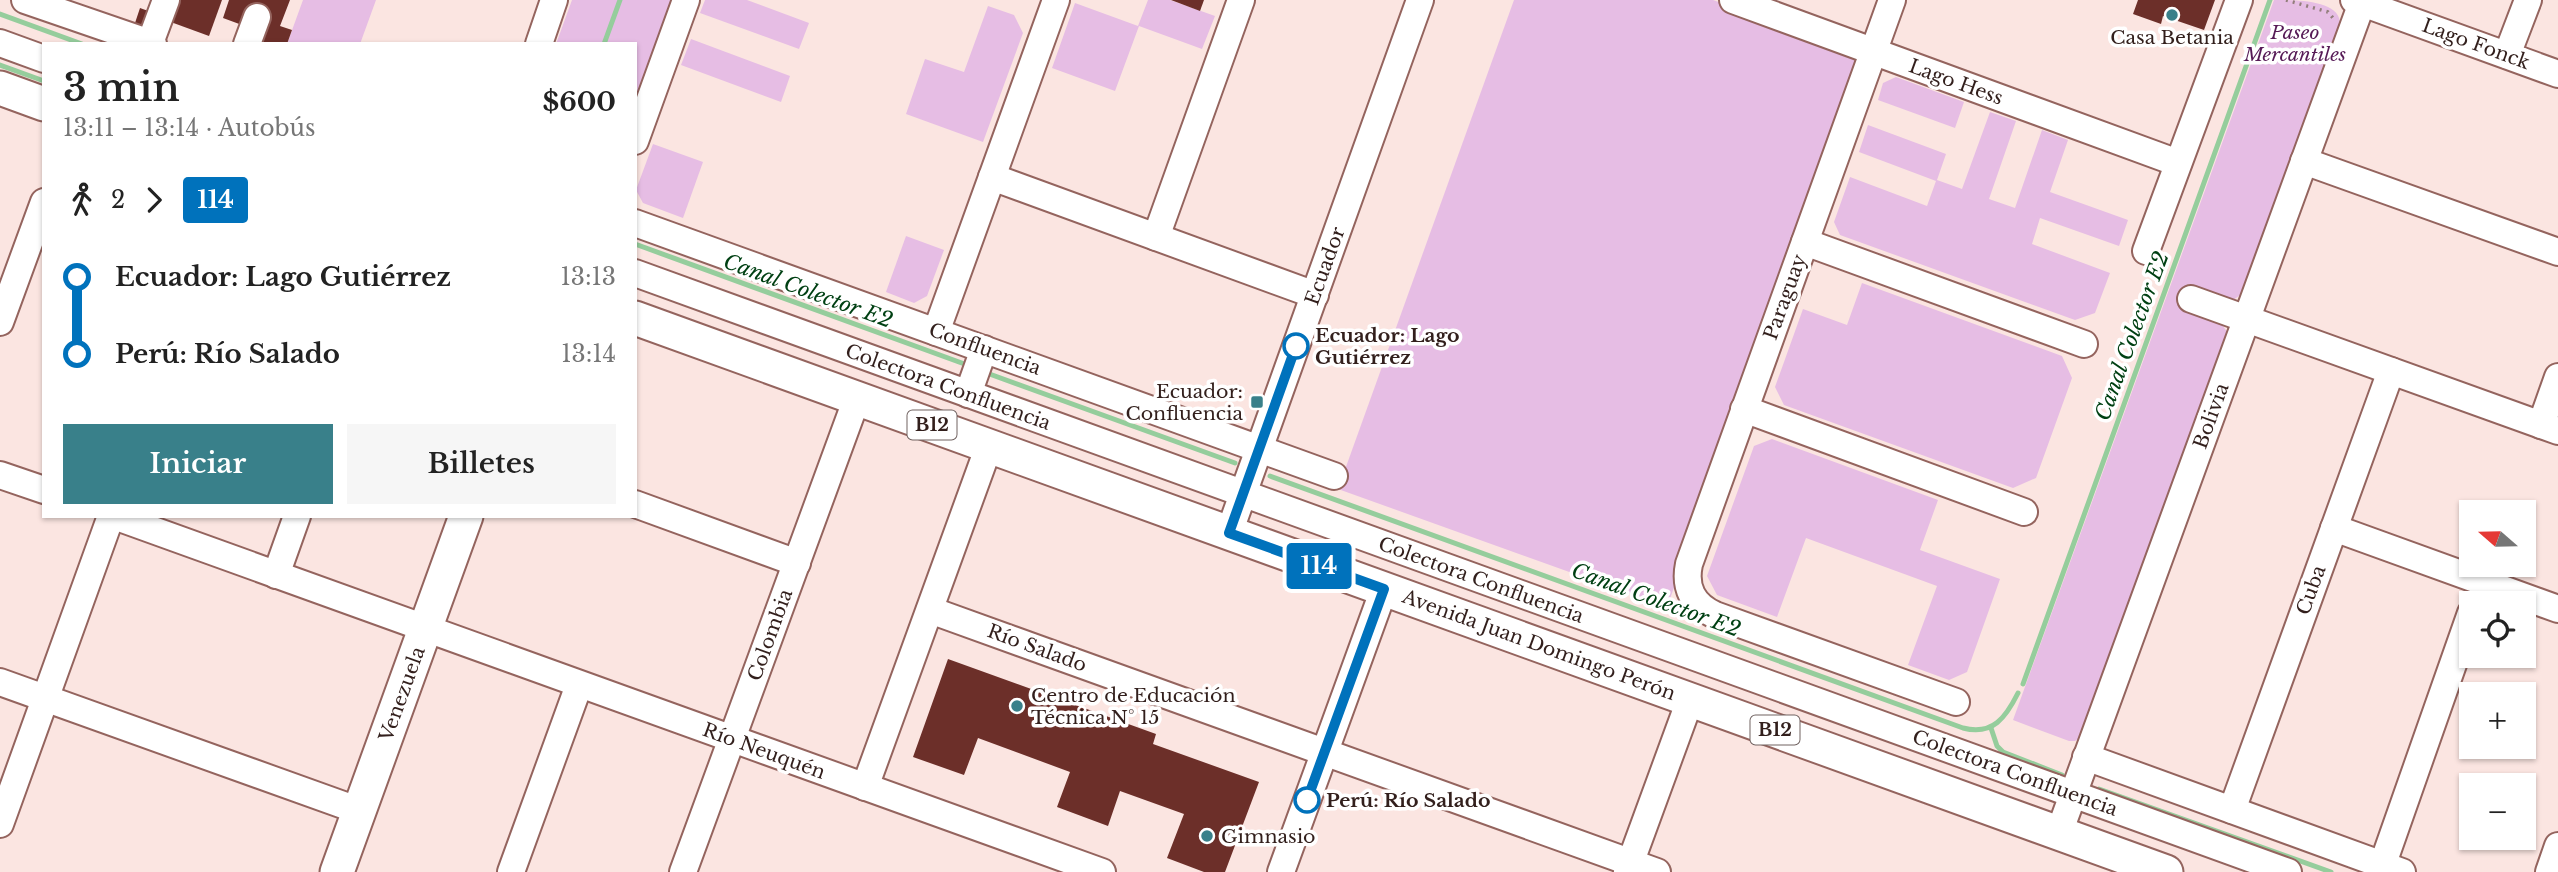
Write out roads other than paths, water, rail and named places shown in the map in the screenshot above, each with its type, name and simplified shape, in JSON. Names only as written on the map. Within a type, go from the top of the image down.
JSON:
[{"type":"main road","points":[[0,88],[42,103]]},
{"type":"main road","name":"Avenida Juan Domingo Perón","points":[[637,319],[2059,833],[2112,863],[2166,872]]},
{"type":"main road","name":"Venezuela","points":[[337,872],[465,518]]},
{"type":"street","points":[[26,0],[86,10],[150,42]]},
{"type":"street","points":[[152,42],[166,0]]},
{"type":"street","points":[[539,42],[554,0]]},
{"type":"street","points":[[637,135],[686,0]]},
{"type":"street","points":[[1156,237],[1241,0]]},
{"type":"street","name":"Ecuador","points":[[1229,533],[1420,0]]},
{"type":"street","name":"Lago Hess","points":[[1733,0],[2178,163]]},
{"type":"street","name":"Paraguay","points":[[1892,0],[1687,574],[1691,596],[1697,604],[1715,615],[1956,702]]},
{"type":"street","points":[[2146,251],[2239,0]]},
{"type":"street","points":[[2507,55],[2528,0]]},
{"type":"street","name":"Lago Fonck","points":[[2360,1],[2558,74]]},
{"type":"street","name":"Bolivia","points":[[2059,833],[2360,1]]},
{"type":"street","points":[[936,332],[992,177],[1047,3]]},
{"type":"street","points":[[248,42],[257,18]]},
{"type":"street","points":[[0,43],[42,58]]},
{"type":"street","points":[[2304,161],[2558,252]]},
{"type":"street","points":[[992,177],[1314,295]]},
{"type":"street","points":[[0,322],[42,207]]},
{"type":"street","name":"Confluencia","points":[[637,224],[1334,476]]},
{"type":"street","points":[[1805,242],[2084,344]]},
{"type":"street","name":"Colectora Confluencia","points":[[637,274],[2288,872]]},
{"type":"street","points":[[2191,299],[2549,428],[2558,377]]},
{"type":"street","points":[[968,394],[984,349]]},
{"type":"street","name":"Cuba","points":[[2232,810],[2390,371]]},
{"type":"street","name":"Colombia","points":[[683,872],[857,398]]},
{"type":"street","points":[[1744,410],[2024,512]]},
{"type":"street","points":[[865,787],[989,446]]},
{"type":"street","points":[[0,474],[42,490]]},
{"type":"street","points":[[637,505],[797,563]]},
{"type":"street","points":[[0,824],[112,518]]},
{"type":"street","name":"Río Neuquén","points":[[119,518],[865,787],[1072,867],[1102,872]]},
{"type":"street","points":[[276,575],[296,518]]},
{"type":"street","points":[[2334,528],[2474,591]]},
{"type":"street","points":[[1281,872],[1384,589]]},
{"type":"street","points":[[2536,605],[2558,609]]},
{"type":"street","name":"Río Salado","points":[[930,610],[1325,752],[1628,867],[1657,872]]},
{"type":"street","points":[[2086,757],[2388,870],[2459,650]]},
{"type":"street","points":[[0,682],[360,811]]},
{"type":"street","points":[[511,872],[579,685]]},
{"type":"street","points":[[1628,867],[1690,699]]},
{"type":"street","points":[[2549,872],[2558,846]]},
{"type":"waterway","points":[[605,42],[620,0]]},
{"type":"waterway","name":"Canal Colector E2","points":[[2023,684],[2270,0]]},
{"type":"waterway","name":"Canal Colector E2","points":[[0,14],[77,42]]},
{"type":"waterway","points":[[0,65],[42,80]]},
{"type":"waterway","name":"Canal Colector E2","points":[[637,245],[970,366]]},
{"type":"waterway","name":"Canal Colector E2","points":[[984,372],[1235,463]]},
{"type":"waterway","name":"Canal Colector E2","points":[[1270,476],[1963,728],[1973,730],[1990,727],[2009,710],[2018,693]]},
{"type":"waterway","points":[[1991,728],[1997,746],[2003,752],[2062,775]]},
{"type":"waterway","points":[[2099,789],[2331,872]]},
{"type":"place","name":"Casa Betania","points":[[2172,15]]},
{"type":"place","name":"Ecuador: Lago Gutiérrez","points":[[1296,346]]},
{"type":"place","name":"Ecuador: Confluencia","points":[[1257,402]]},
{"type":"place","name":"Centro de Educación Técnica N° 15","points":[[1017,706]]},
{"type":"place","name":"Perú: Río Salado","points":[[1307,800]]},
{"type":"place","name":"Gimnasio","points":[[1207,836]]},
{"type":"park label","name":"Paseo Mercantiles","points":[[2295,43]]}]
